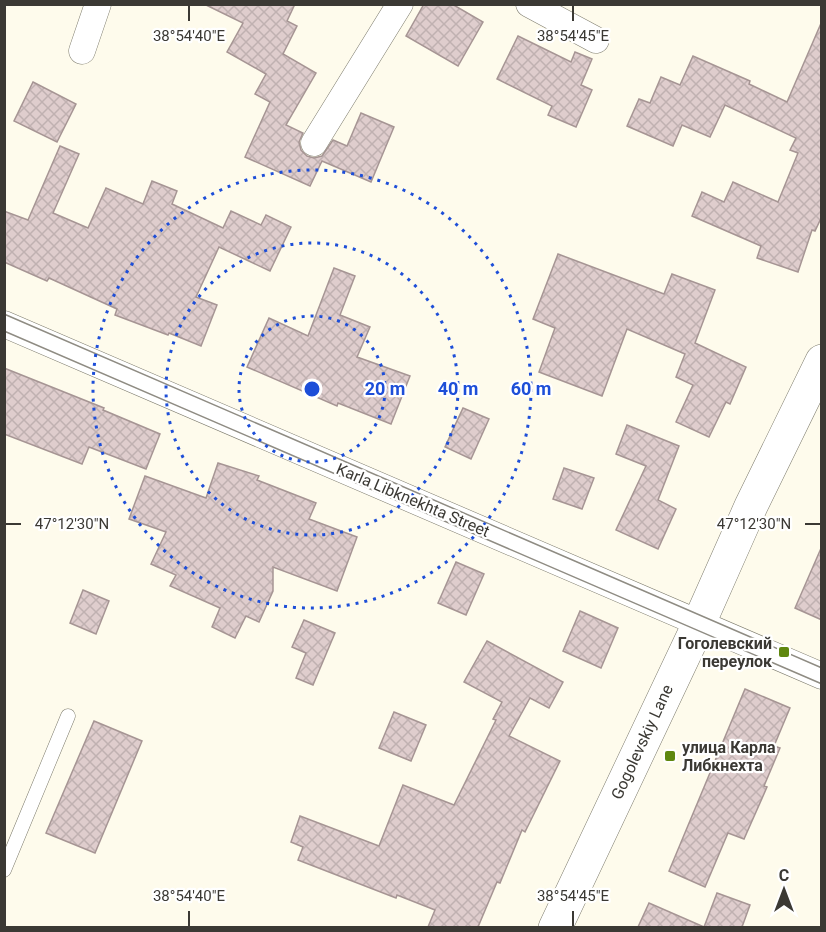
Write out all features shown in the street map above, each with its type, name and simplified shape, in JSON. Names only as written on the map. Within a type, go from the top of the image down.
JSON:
[{"type":"main road","name":"Gogolevskiy Lane","points":[[555,927],[699,623],[751,506],[822,361]]},
{"type":"street","points":[[82,51],[98,4]]},
{"type":"street","points":[[314,143],[400,4]]},
{"type":"street","points":[[529,4],[596,40]]},
{"type":"street","name":"Karla Libknekhta Street","points":[[4,324],[822,676]]},
{"type":"lane","points":[[4,870],[68,716]]},
{"type":"building","points":[[204,4],[295,4],[287,21],[297,26],[283,54],[316,73],[286,125],[303,133],[299,142],[301,150],[307,156],[314,158],[322,156],[333,140],[347,146],[361,113],[394,127],[371,182],[322,161],[310,186],[245,157],[270,102],[255,94],[266,74],[227,52],[243,23]]},
{"type":"building","points":[[424,4],[452,4],[483,22],[458,66],[406,36]]},
{"type":"building","points":[[822,21],[822,216],[815,231],[812,230],[798,272],[757,258],[761,246],[692,216],[702,192],[724,202],[733,182],[778,202],[798,153],[790,150],[796,138],[725,105],[710,137],[682,125],[673,146],[627,126],[639,99],[650,103],[661,77],[680,85],[693,56],[750,81],[749,84],[787,102]]},
{"type":"building","points":[[518,36],[571,62],[575,52],[592,59],[581,85],[592,90],[576,127],[548,115],[552,106],[497,79]]},
{"type":"building","points":[[33,82],[76,104],[57,142],[14,121]]},
{"type":"building","points":[[60,146],[79,154],[53,213],[88,228],[106,188],[143,204],[152,181],[177,191],[172,204],[223,228],[231,211],[261,225],[266,215],[291,227],[270,271],[219,247],[196,297],[217,305],[201,346],[169,333],[168,335],[115,315],[117,309],[49,278],[47,281],[4,262],[4,211],[28,220]]},
{"type":"building","points":[[558,254],[664,294],[672,274],[715,290],[695,343],[746,367],[730,404],[726,402],[709,437],[676,422],[693,385],[676,377],[685,354],[627,329],[602,396],[539,372],[555,328],[533,319]]},
{"type":"building","points":[[334,268],[355,276],[340,315],[370,327],[357,357],[410,376],[391,424],[338,403],[337,406],[247,367],[269,318],[308,336]]},
{"type":"building","points":[[4,368],[104,408],[103,410],[160,434],[146,469],[89,447],[82,464],[4,434]]},
{"type":"building","points":[[463,408],[489,419],[471,459],[445,447]]},
{"type":"building","points":[[627,425],[679,446],[658,500],[676,509],[658,549],[616,530],[646,466],[616,454]]},
{"type":"building","points":[[218,463],[259,476],[257,480],[316,503],[309,519],[357,537],[337,591],[273,567],[273,591],[259,622],[246,616],[235,638],[212,627],[220,608],[170,586],[176,575],[151,564],[166,532],[129,519],[145,476],[206,498]]},
{"type":"building","points":[[564,468],[594,478],[582,509],[553,499]]},
{"type":"building","points":[[822,546],[822,620],[795,608]]},
{"type":"building","points":[[456,562],[484,574],[466,615],[438,603]]},
{"type":"building","points":[[83,590],[109,601],[96,634],[70,623]]},
{"type":"building","points":[[580,611],[618,628],[601,668],[563,651]]},
{"type":"building","points":[[304,620],[335,633],[313,685],[296,678],[306,653],[292,647]]},
{"type":"building","points":[[487,641],[563,682],[549,708],[530,698],[509,736],[560,761],[525,832],[522,830],[500,883],[497,882],[478,927],[428,927],[435,910],[397,895],[396,898],[298,860],[303,847],[291,842],[300,816],[379,846],[403,785],[454,805],[496,720],[493,719],[502,702],[464,682]]},
{"type":"building","points":[[745,689],[790,708],[774,746],[780,748],[764,786],[767,787],[744,839],[728,833],[705,887],[669,871]]},
{"type":"building","points":[[394,712],[426,725],[411,761],[379,748]]},
{"type":"building","points":[[94,721],[142,741],[95,853],[46,833]]},
{"type":"building","points":[[717,893],[750,905],[742,927],[704,927]]},
{"type":"building","points":[[649,903],[704,927],[638,927]]},
{"type":"tram line","points":[[4,314],[822,668]]},
{"type":"tram line","points":[[4,331],[822,684]]},
{"type":"place","name":"Гоголевский переулок","points":[[784,652]]},
{"type":"place","name":"улица Карла Либкнехта","points":[[670,756]]}]
